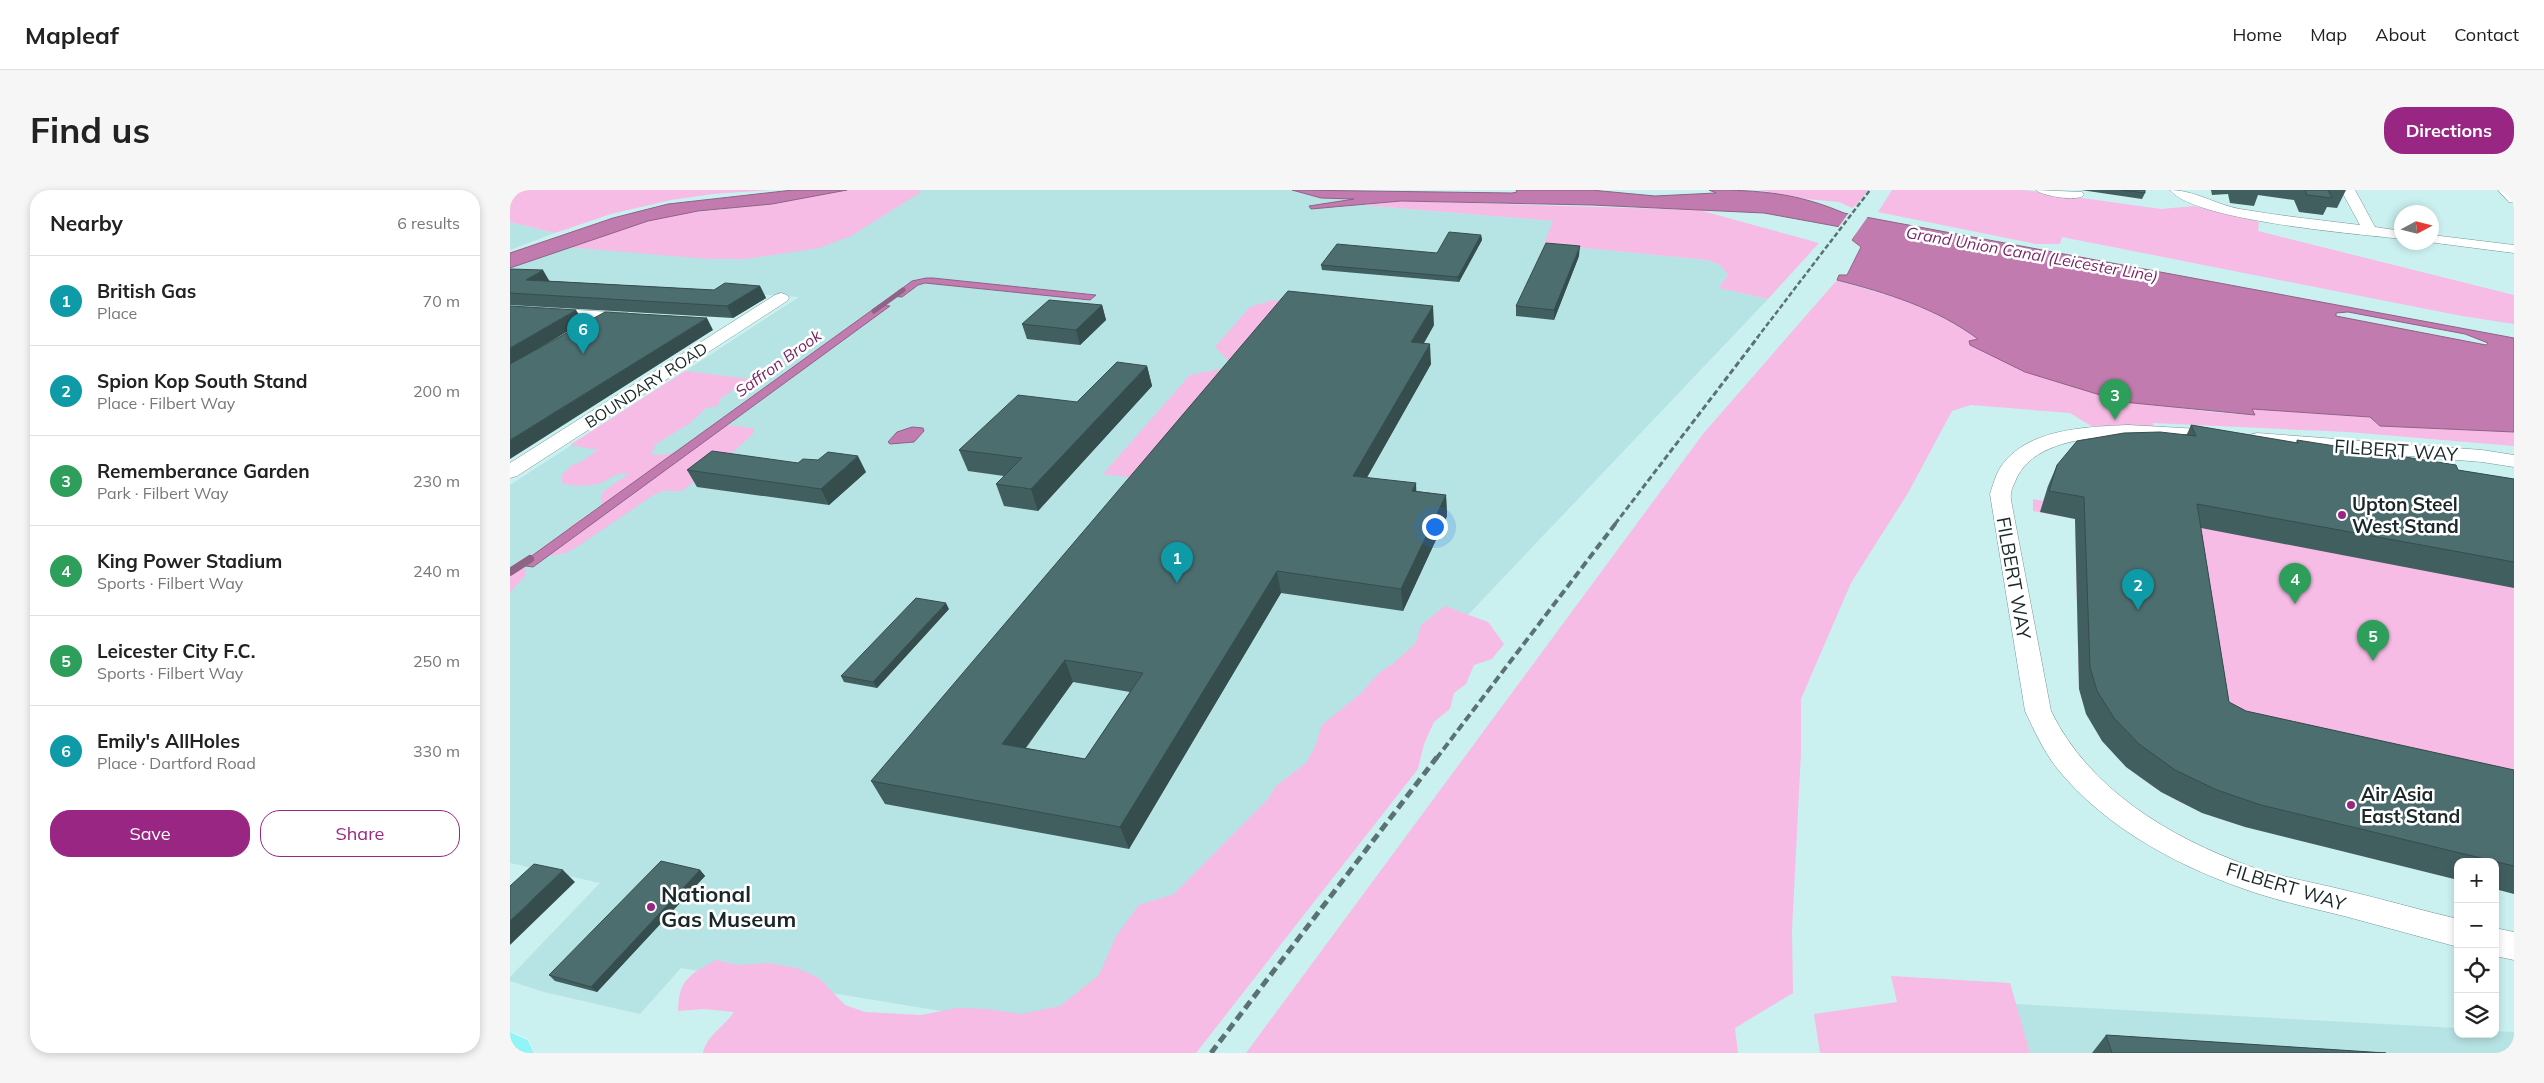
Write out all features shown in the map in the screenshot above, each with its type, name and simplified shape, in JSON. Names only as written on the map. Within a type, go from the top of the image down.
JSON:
[{"type":"main road","points":[[510,1051],[514,1053]]},
{"type":"street","points":[[2043,190],[2077,195]]},
{"type":"street","points":[[2177,190],[2218,209],[2259,217],[2394,234]]},
{"type":"street","points":[[2348,190],[2371,232]]},
{"type":"street","points":[[2505,190],[2514,199]]},
{"type":"street","points":[[2439,240],[2514,249]]},
{"type":"street","name":"BOUNDARY ROAD","points":[[510,472],[781,298]]},
{"type":"street","points":[[510,311],[646,320]]},
{"type":"street","points":[[584,332],[609,317]]},
{"type":"street","points":[[712,323],[739,325]]},
{"type":"street","name":"FILBERT WAY","points":[[2454,932],[2246,878],[2148,831],[2108,804],[2090,788],[2069,766],[2056,748],[2038,711],[2000,495],[2008,474],[2016,462],[2038,446],[2072,435],[2119,430],[2482,456],[2514,461]]},
{"type":"street","points":[[2499,943],[2514,946]]},
{"type":"shaded area","points":[[510,190],[771,190],[713,194],[671,200],[611,214],[555,233],[510,222]]},
{"type":"shaded area","points":[[847,190],[1292,190],[1321,198],[1354,199],[1333,208],[1362,205],[1554,221],[1544,244],[1707,260],[1720,265],[1728,275],[1720,288],[1768,299],[1084,1019],[1038,1027],[681,968],[640,1014],[544,992],[510,981],[510,977],[600,883],[510,863],[510,485],[799,297],[597,283],[554,310],[510,307],[510,268],[593,238],[738,208]],"holes":[[[933,278],[1095,294],[1096,295],[1090,300],[925,283],[918,285],[916,280]],[[879,305],[889,306],[533,567],[519,564]]]},
{"type":"shaded area","points":[[847,190],[919,190],[921,192],[851,236],[819,248],[746,259],[708,259],[566,247],[648,221],[678,214],[772,204]]},
{"type":"shaded area","points":[[1759,190],[1868,190],[1852,208],[1839,202],[1807,199]]},
{"type":"shaded area","points":[[1892,190],[2024,190],[2161,209],[2195,206],[2259,222],[2258,231],[2514,295],[2514,324],[2462,316],[2062,237],[2060,244],[2036,244],[1878,212]]},
{"type":"shaded area","points":[[1401,201],[1699,210],[1819,243],[1768,299],[1719,288],[1728,275],[1720,265],[1707,260],[1544,244],[1553,221],[1362,205]]},
{"type":"shaded area","points":[[510,222],[555,233],[510,250]]},
{"type":"shaded area","points":[[1837,280],[1917,304],[2065,384],[2111,396],[2206,411],[2254,415],[2251,409],[2370,417],[2380,426],[2514,432],[2514,446],[2348,432],[2153,423],[2154,426],[2091,426],[2070,413],[1971,405],[1952,411],[1908,493],[1851,583],[1801,699],[1801,753],[1792,930],[1793,993],[1735,1028],[1738,1053],[1246,1053],[1703,434]]},
{"type":"shaded area","points":[[1273,300],[1288,302],[1240,361],[1228,360],[1215,347],[1250,307]]},
{"type":"shaded area","points":[[1220,369],[1232,370],[1143,479],[1103,474],[1190,375]]},
{"type":"shaded area","points":[[685,371],[749,379],[720,399],[718,406],[706,408],[690,423],[653,446],[656,447],[650,454],[669,454],[726,426],[733,425],[753,428],[754,433],[682,491],[662,491],[652,496],[566,553],[550,556],[545,553],[572,525],[597,510],[601,505],[601,495],[605,490],[627,475],[627,473],[618,474],[601,483],[589,485],[575,486],[562,483],[562,475],[572,465],[581,462],[598,450],[570,445]]},
{"type":"shaded area","points":[[2048,486],[2514,503],[2514,894],[2499,869],[2499,858],[2454,858],[2454,860],[2421,856],[2282,835],[2243,826],[2190,807],[2165,794],[2121,761],[2104,740],[2089,716],[2079,689],[2075,519],[2033,511],[2033,499],[2043,501]]},
{"type":"shaded area","points":[[510,567],[526,569],[525,576],[510,592]]},
{"type":"shaded area","points":[[1445,606],[1488,622],[1504,644],[1492,659],[1474,665],[1466,684],[1454,693],[1450,709],[1434,722],[1424,744],[1418,769],[1196,1053],[703,1053],[708,1041],[734,1012],[704,1009],[678,1011],[681,992],[687,979],[716,960],[737,965],[769,963],[797,968],[819,978],[845,1005],[865,1012],[921,1015],[957,1008],[987,1009],[1021,1014],[1060,1006],[1099,975],[1116,936],[1139,905],[1174,894],[1268,799],[1276,786],[1306,763],[1315,747],[1322,725],[1361,693],[1379,673],[1395,662],[1416,643],[1421,625]]},
{"type":"shaded area","points":[[1891,976],[2010,983],[2030,1053],[1820,1053],[1814,1014],[1897,1002]]},
{"type":"shaded area","points":[[2015,1004],[2454,1028],[2454,1038],[2499,1038],[2499,1031],[2514,1032],[2514,1053],[2030,1053]]},
{"type":"water","points":[[793,190],[847,190],[772,204],[698,211],[648,221],[510,268],[510,253],[613,218],[668,204]]},
{"type":"water","name":"Grand Union Canal (Leicester Line)","points":[[1292,190],[1512,193],[1517,192],[1516,190],[1591,190],[1655,196],[1716,193],[1709,190],[1762,192],[1810,201],[1844,213],[2514,338],[2514,432],[2380,426],[2370,417],[2252,409],[2255,415],[2123,402],[2025,372],[1970,345],[1969,341],[1978,339],[1928,310],[1893,296],[1837,280],[1839,275],[1847,275],[1861,247],[1852,240],[1857,230],[1764,213],[1592,205],[1401,201],[1311,209],[1309,206],[1354,199],[1321,198]],"holes":[[[2348,312],[2465,334],[2488,343],[2486,345],[2336,316],[2336,313]]]},
{"type":"water","points":[[926,278],[1096,295],[1090,300],[925,283],[918,285],[902,297],[892,296],[912,281]]},
{"type":"water","points":[[879,305],[890,306],[533,567],[519,565]]},
{"type":"water","points":[[912,427],[923,428],[924,431],[914,442],[890,444],[888,442],[897,432]]},
{"type":"pier","points":[[1850,211],[1869,215],[1850,242],[1853,232],[1837,229]]},
{"type":"building","points":[[2122,190],[2145,190],[2145,193]]},
{"type":"building","points":[[2305,190],[2328,190],[2332,198],[2307,195]]},
{"type":"building","points":[[1449,232],[1481,235],[1458,277],[1321,265],[1337,244],[1437,253]]},
{"type":"building","points":[[1546,243],[1580,246],[1554,310],[1516,306]]},
{"type":"building","points":[[510,269],[543,270],[526,280],[714,290],[725,283],[760,286],[727,306],[510,293]]},
{"type":"building","points":[[1288,291],[1433,306],[1411,342],[1430,344],[1353,476],[1416,483],[1412,491],[1446,495],[1401,589],[1277,571],[1120,827],[871,781]],"holes":[[[1065,660],[1143,673],[1085,759],[1002,744]]]},
{"type":"building","points":[[1049,300],[1102,305],[1076,330],[1022,324]]},
{"type":"building","points":[[510,306],[576,310],[510,348]]},
{"type":"building","points":[[605,312],[707,318],[510,440],[510,364]]},
{"type":"building","points":[[1117,362],[1147,366],[1031,489],[996,484],[1022,458],[959,450],[1018,395],[1077,402]]},
{"type":"building","points":[[2191,425],[2298,443],[2297,440],[2456,465],[2458,470],[2514,479],[2514,562],[2197,504],[2229,702],[2246,711],[2514,770],[2514,866],[2499,862],[2499,858],[2481,858],[2261,805],[2217,790],[2175,770],[2139,744],[2114,718],[2097,691],[2090,667],[2084,497],[2049,491],[2057,465],[2077,441],[2124,433],[2160,432],[2196,436]]},
{"type":"building","points":[[712,451],[798,463],[803,459],[818,460],[828,452],[858,456],[821,489],[687,470]]},
{"type":"building","points":[[916,598],[946,603],[873,682],[841,676]]},
{"type":"building","name":"National Gas Museum","points":[[661,861],[700,870],[591,987],[549,975]]},
{"type":"building","points":[[534,864],[563,870],[510,921],[510,886]]},
{"type":"building","points":[[2106,1035],[2386,1053],[2112,1053]]},
{"type":"waterway","name":"Saffron Brook","points":[[874,311],[903,290]]},
{"type":"waterway","name":"Saffron Brook","points":[[510,572],[530,559]]},
{"type":"railway","points":[[1757,338],[1870,190]]},
{"type":"railway","points":[[1615,524],[1758,337]]},
{"type":"railway","points":[[1436,759],[1616,523]]},
{"type":"railway","points":[[1211,1053],[1437,757]]},
{"type":"place","name":"Emily's AllHoles","points":[[583,354]]},
{"type":"place","name":"Rememberance Garden","points":[[2115,420]]},
{"type":"place","name":"Upton Steel West Stand","points":[[2342,515]]},
{"type":"place","name":"British Gas","points":[[1177,583]]},
{"type":"place","name":"King Power Stadium","points":[[2295,604]]},
{"type":"place","name":"Spion Kop South Stand","points":[[2138,610]]},
{"type":"place","name":"Leicester City F.C.","points":[[2373,661]]},
{"type":"place","name":"Air Asia East Stand","points":[[2351,805]]},
{"type":"place","name":"National Gas Museum","points":[[651,907]]}]
